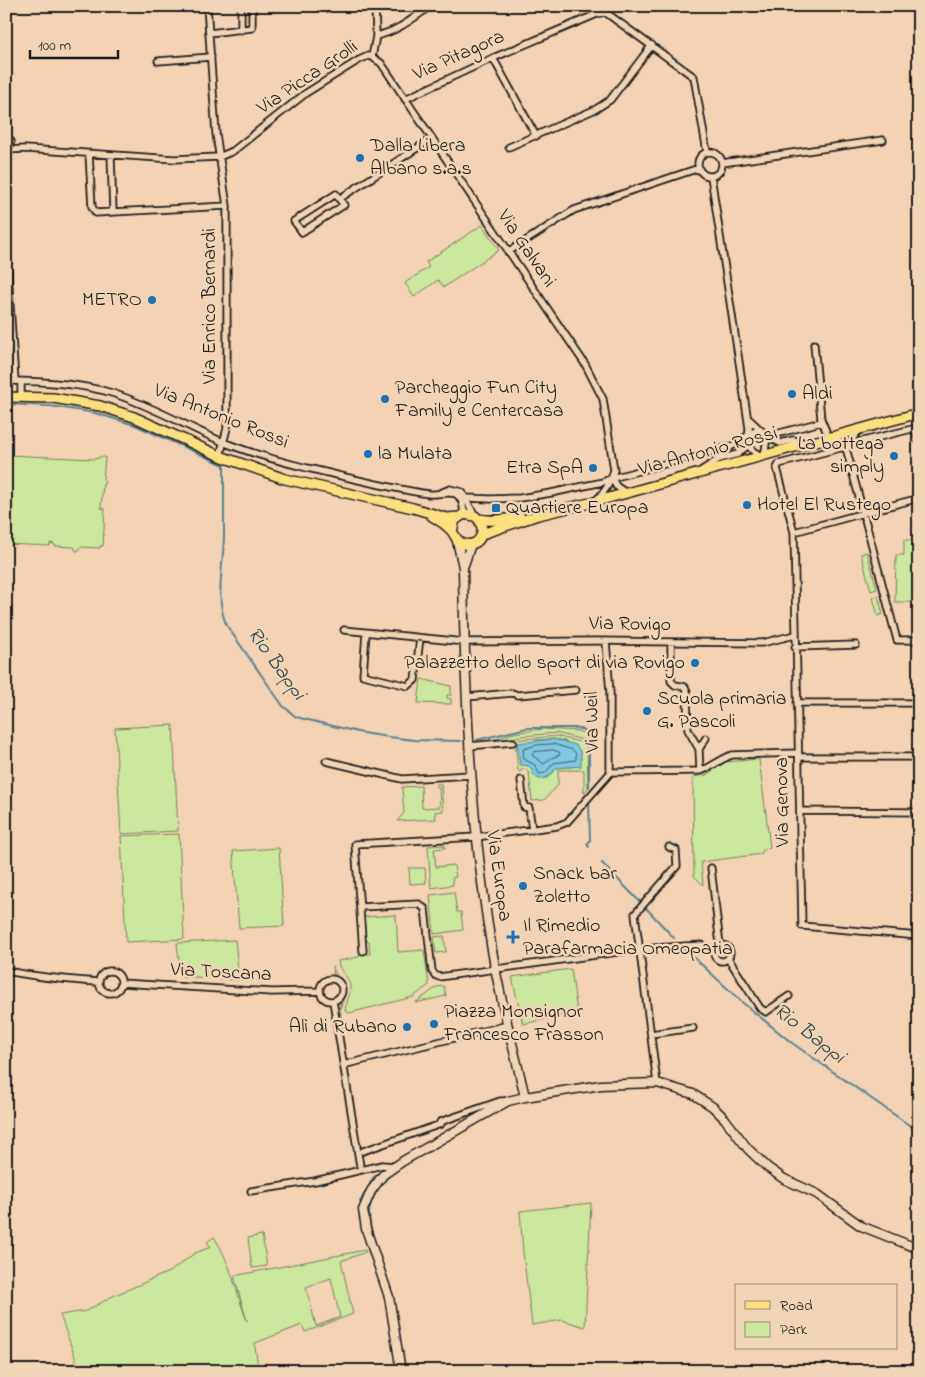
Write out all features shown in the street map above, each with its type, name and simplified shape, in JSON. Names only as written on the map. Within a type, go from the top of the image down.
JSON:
[{"type":"main road","name":"Via Antonio Rossi","points":[[8,395],[84,402],[134,417],[220,456],[285,479],[413,508],[447,518],[462,515],[477,517],[487,521],[538,515],[594,502],[919,413]]},
{"type":"main road","name":"Via Antonio Rossi","points":[[428,513],[452,532],[457,540]]},
{"type":"main road","points":[[452,532],[455,520],[462,515]]},
{"type":"main road","name":"Via Antonio Rossi","points":[[471,544],[478,540],[482,534],[538,515]]},
{"type":"main road","points":[[477,517],[482,524],[482,534]]},
{"type":"main road","points":[[457,540],[464,544],[471,544]]},
{"type":"street","name":"Via Enrico Bernardi","points":[[207,6],[219,156],[226,206],[227,428],[220,456]]},
{"type":"street","points":[[241,6],[241,30]]},
{"type":"street","points":[[209,33],[252,28],[252,6]]},
{"type":"street","points":[[375,6],[376,36]]},
{"type":"street","name":"Via Picca Grolli","points":[[219,156],[233,151],[306,93],[359,60],[368,56],[372,57],[376,36],[399,27],[431,6]]},
{"type":"street","name":"Via Pitagora","points":[[405,99],[493,58],[605,12],[694,77],[707,152]]},
{"type":"street","points":[[509,147],[596,109],[610,100],[652,45]]},
{"type":"street","points":[[158,61],[211,57]]},
{"type":"street","name":"Via Galvani","points":[[372,57],[381,63],[596,383],[603,399],[614,470],[612,478]]},
{"type":"street","points":[[493,58],[536,136]]},
{"type":"street","points":[[6,134],[11,141],[25,149]]},
{"type":"street","points":[[340,199],[431,139]]},
{"type":"street","points":[[722,162],[883,140]]},
{"type":"street","points":[[11,141],[7,152],[25,149],[174,159],[219,156]]},
{"type":"street","points":[[707,152],[715,153],[722,162],[720,170],[711,176],[704,174],[699,168],[698,160],[700,156],[707,152]]},
{"type":"street","points":[[89,154],[92,207],[96,213],[226,206]]},
{"type":"street","points":[[111,155],[113,212]]},
{"type":"street","points":[[508,252],[574,210],[699,168]]},
{"type":"street","points":[[694,474],[719,459],[738,454],[748,445],[749,433],[749,419],[711,176]]},
{"type":"street","points":[[336,194],[340,199],[344,205],[302,232],[294,221],[336,194]]},
{"type":"street","points":[[6,243],[18,382],[21,397]]},
{"type":"street","points":[[814,344],[821,422],[830,438],[844,446]]},
{"type":"street","name":"Via Antonio Rossi","points":[[6,381],[66,385],[110,393],[148,407],[224,442],[300,466],[431,494],[452,493],[458,495],[461,500],[462,515]]},
{"type":"street","points":[[749,419],[766,436],[780,443],[793,440],[808,443]]},
{"type":"street","name":"Via Antonio Rossi","points":[[766,436],[821,422]]},
{"type":"street","name":"Via Antonio Rossi","points":[[779,464],[912,429],[916,432],[919,442]]},
{"type":"street","name":"Via Antonio Rossi","points":[[438,494],[450,489],[456,489],[462,492],[466,498],[520,498],[592,485],[732,446],[749,433],[759,430]]},
{"type":"street","points":[[844,446],[859,430]]},
{"type":"street","points":[[749,433],[761,438],[766,436]]},
{"type":"street","points":[[846,433],[842,440],[864,513],[897,640],[919,640]]},
{"type":"street","points":[[748,445],[761,456],[765,451],[766,436]]},
{"type":"street","name":"Via Genova","points":[[779,464],[777,468],[794,532],[802,926],[919,936]]},
{"type":"street","points":[[612,478],[616,486],[626,493]]},
{"type":"street","name":"Via Antonio Rossi","points":[[594,502],[604,493],[612,478]]},
{"type":"street","points":[[466,498],[477,517]]},
{"type":"street","points":[[794,532],[919,498]]},
{"type":"street","name":"Via Europa","points":[[457,540],[463,567],[470,775],[476,837],[495,969],[525,1096]]},
{"type":"street","name":"Via Europa","points":[[463,567],[471,544]]},
{"type":"street","name":"Via Rovigo","points":[[344,630],[465,642],[762,643],[795,635]]},
{"type":"street","points":[[366,633],[363,675],[408,686],[415,680],[420,638]]},
{"type":"street","name":"Via Weil","points":[[606,641],[610,693],[611,772]]},
{"type":"street","points":[[671,642],[671,681],[674,684],[685,687],[687,691],[688,730],[699,749],[700,771]]},
{"type":"street","points":[[795,646],[856,645]]},
{"type":"street","points":[[467,697],[576,690]]},
{"type":"street","points":[[797,703],[919,703]]},
{"type":"street","points":[[699,749],[706,738]]},
{"type":"street","points":[[469,742],[513,742]]},
{"type":"street","points":[[363,951],[355,844],[476,837],[562,825],[571,818],[611,772],[700,771],[732,755],[919,757]]},
{"type":"street","points":[[326,761],[402,779],[470,775]]},
{"type":"street","points":[[520,780],[524,806],[529,808],[532,830]]},
{"type":"street","points":[[800,811],[919,812]]},
{"type":"street","points":[[657,1083],[638,949],[635,914],[677,866],[676,850],[669,847]]},
{"type":"street","points":[[711,868],[720,945]]},
{"type":"street","points":[[360,907],[419,904],[424,909],[432,971],[435,975],[446,976],[638,949],[702,945],[714,951],[716,959],[720,961],[728,958]]},
{"type":"street","points":[[714,951],[720,945]]},
{"type":"street","points":[[720,945],[728,947],[730,950],[728,958],[760,1008],[766,1012],[790,996]]},
{"type":"street","name":"Via Toscana","points":[[6,971],[64,980],[99,982]]},
{"type":"street","name":"Via Toscana","points":[[109,971],[118,975],[121,983],[117,990],[110,993],[103,991],[99,982],[102,975],[109,971]]},
{"type":"street","points":[[329,979],[337,980],[342,986],[342,994],[333,1002],[324,999],[319,991],[324,981],[329,979]]},
{"type":"street","name":"Via Toscana","points":[[121,983],[272,992],[319,991]]},
{"type":"street","points":[[333,1002],[360,1166]]},
{"type":"street","points":[[343,1065],[508,1026]]},
{"type":"street","points":[[651,1034],[693,1028]]},
{"type":"street","points":[[401,1371],[389,1297],[366,1228],[363,1210],[371,1191],[383,1175],[396,1166],[508,1101],[525,1096],[601,1085],[657,1083],[693,1094],[713,1107],[725,1118],[748,1149],[766,1167],[784,1179],[817,1194],[861,1226],[919,1249]]},
{"type":"street","points":[[363,1151],[500,1101],[508,1101]]},
{"type":"street","points":[[251,1191],[316,1181],[382,1165],[396,1166]]},
{"type":"green space","points":[[482,225],[499,250],[444,287],[438,280],[414,297],[405,283],[429,267],[426,262]]},
{"type":"green space","points":[[7,455],[93,459],[105,457],[103,480],[105,481],[103,484],[101,508],[105,509],[103,546],[100,546],[100,548],[80,547],[76,551],[74,547],[55,546],[50,543],[50,546],[6,544]]},
{"type":"green space","points":[[904,540],[919,540],[919,602],[895,602],[896,555],[904,555]]},
{"type":"green space","points":[[867,552],[877,589],[871,591],[861,554]]},
{"type":"green space","points":[[878,596],[883,614],[878,616],[873,597]]},
{"type":"green space","points":[[421,679],[451,686],[451,695],[447,695],[447,698],[451,699],[451,704],[418,703]]},
{"type":"green space","points":[[173,725],[178,831],[121,834],[115,728]]},
{"type":"green space","points":[[543,729],[578,731],[587,735],[587,741],[556,733],[522,736],[482,743],[514,733]]},
{"type":"green space","points":[[556,736],[587,744],[588,788],[584,793],[584,770],[558,770],[558,785],[544,800],[532,801],[529,773],[525,769],[522,769],[520,772],[518,770],[515,740]],"holes":[[[554,739],[565,741],[581,766],[556,768],[547,778],[529,766],[536,740]]]},
{"type":"green space","points":[[759,759],[770,847],[763,850],[761,854],[701,862],[703,885],[694,876],[693,777],[706,775],[725,762]]},
{"type":"green space","points":[[436,784],[441,784],[443,811],[435,812],[436,819],[397,821],[404,813],[402,787],[421,786],[422,808],[440,807],[439,787],[436,787]]},
{"type":"green space","points":[[179,834],[184,939],[126,942],[121,836]]},
{"type":"green space","points":[[445,845],[445,848],[434,849],[436,867],[454,865],[456,877],[452,878],[453,885],[431,888],[428,846]]},
{"type":"green space","points":[[279,848],[284,926],[239,928],[233,851]]},
{"type":"green space","points":[[409,868],[425,868],[426,883],[410,884]]},
{"type":"green space","points":[[454,892],[457,912],[461,912],[463,930],[434,934],[430,895]]},
{"type":"green space","points":[[396,915],[398,952],[424,950],[429,985],[413,997],[349,1013],[345,1011],[350,986],[340,969],[338,961],[359,957],[359,954],[370,954],[369,941],[366,941],[364,917]]},
{"type":"green space","points":[[444,936],[446,952],[436,953],[434,937]]},
{"type":"green space","points":[[235,940],[239,980],[181,976],[177,943]]},
{"type":"green space","points":[[332,966],[345,989],[340,1009],[342,1026],[340,1027],[339,1009],[344,989],[334,975]]},
{"type":"green space","points":[[571,969],[577,1012],[523,1024],[512,977]]},
{"type":"green space","points":[[444,986],[446,996],[415,1003],[437,987]]},
{"type":"green space","points":[[591,1203],[585,1327],[562,1320],[532,1325],[520,1211]]},
{"type":"green space","points":[[262,1235],[267,1266],[252,1268],[248,1238]]},
{"type":"green space","points":[[214,1237],[220,1247],[229,1267],[247,1321],[234,1276],[365,1250],[366,1252],[341,1261],[353,1314],[305,1332],[302,1325],[255,1343],[256,1371],[80,1371],[60,1315],[86,1311],[113,1296],[171,1271],[195,1253],[211,1247],[207,1242]],"holes":[[[331,1278],[340,1317],[316,1326],[306,1287]]]},
{"type":"water","points":[[554,739],[576,745],[581,753],[581,766],[556,768],[547,778],[539,779],[533,774],[529,766],[520,765],[517,743]]},
{"type":"waterway","name":"Rio Bappi","points":[[6,404],[50,406],[95,413],[135,425],[224,465],[224,546],[220,593],[223,615],[227,626],[283,706],[296,717],[362,733],[414,740],[461,741]]},
{"type":"waterway","name":"Rio Bappi","points":[[477,740],[527,728],[582,729],[589,736],[589,787]]},
{"type":"waterway","name":"Rio Bappi","points":[[589,801],[590,841],[587,844],[589,847]]},
{"type":"waterway","name":"Rio Bappi","points":[[602,863],[640,902]]},
{"type":"waterway","points":[[646,908],[674,938]]},
{"type":"waterway","name":"Rio Bappi","points":[[688,952],[743,1003],[792,1043],[919,1132]]},
{"type":"waterway","points":[[360,1202],[373,1178],[385,1168]]},
{"type":"waterway","points":[[380,1259],[372,1233],[369,1213],[375,1195],[392,1173]]},
{"type":"place","name":"Dalla Libera Albano s.a.s","points":[[360,158]]},
{"type":"place","name":"METRO","points":[[152,300]]},
{"type":"place","name":"Aldi","points":[[792,394]]},
{"type":"place","name":"Parcheggio Fun City Family e Centercasa","points":[[385,399]]},
{"type":"place","name":"la Mulata","points":[[368,454]]},
{"type":"place","name":"La bottega simply","points":[[894,456]]},
{"type":"place","name":"Etra SpA","points":[[593,468]]},
{"type":"place","name":"Hotel El Rustego","points":[[747,505]]},
{"type":"place","name":"Quartiere Europa","points":[[496,508]]},
{"type":"place","name":"Palazzetto dello sport di via Rovigo","points":[[695,663]]},
{"type":"place","name":"Scuola primaria G. Pascoli","points":[[647,711]]},
{"type":"place","name":"Snack bar Zoletto","points":[[523,886]]},
{"type":"place","name":"Il Rimedio Parafarmacia Omeopatia","points":[[513,937]]},
{"type":"place","name":"Piazza Monsignor Francesco Frasson","points":[[434,1024]]},
{"type":"place","name":"Alì di Rubano","points":[[407,1027]]}]
